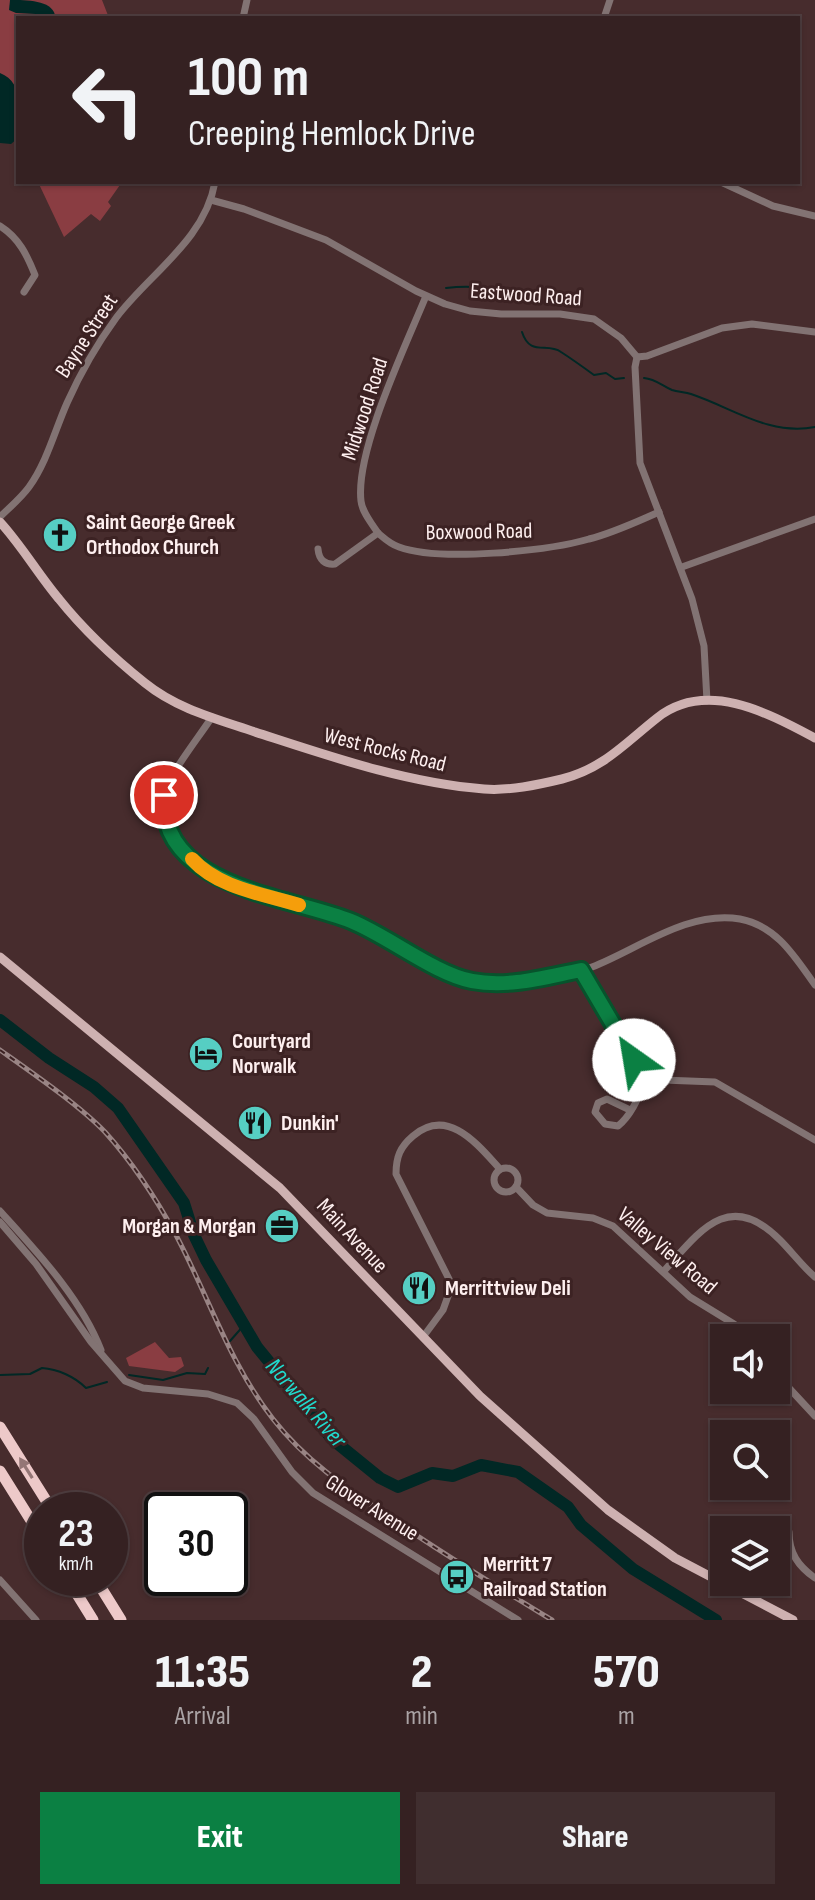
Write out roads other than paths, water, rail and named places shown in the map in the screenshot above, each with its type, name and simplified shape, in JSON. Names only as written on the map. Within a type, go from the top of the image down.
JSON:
[{"type":"highway","points":[[0,1427],[41,1492]]},
{"type":"highway","points":[[0,1471],[24,1509]]},
{"type":"highway","points":[[78,1596],[93,1620]]},
{"type":"highway","points":[[106,1596],[121,1620]]},
{"type":"main road","name":"West Rocks Road","points":[[0,520],[59,600],[131,671],[166,697],[212,717],[340,759],[401,775],[487,789],[527,786],[586,771],[605,762],[667,711],[683,704],[707,701],[746,706],[815,738]]},
{"type":"main road","name":"Main Avenue","points":[[0,957],[280,1188],[502,1417],[615,1516],[675,1558],[793,1620]]},
{"type":"street","name":"Bayne Street","points":[[0,520],[35,477],[73,390],[106,332],[128,303],[173,257],[201,219],[211,200],[215,184]]},
{"type":"street","points":[[725,184],[773,206],[815,216]]},
{"type":"street","name":"Eastwood Road","points":[[211,200],[326,240],[426,296],[470,311],[560,314],[594,319],[621,338],[637,357]]},
{"type":"street","points":[[0,226],[16,238],[35,275],[24,292]]},
{"type":"street","name":"Midwood Road","points":[[378,533],[361,505],[364,469],[376,421],[426,296]]},
{"type":"street","points":[[707,701],[704,646],[682,567],[640,463],[637,357],[722,328],[763,325],[815,332]]},
{"type":"street","name":"Boxwood Road","points":[[378,533],[395,546],[413,550],[501,553],[553,548],[590,539],[659,512]]},
{"type":"street","points":[[682,567],[815,519]]},
{"type":"street","points":[[318,549],[323,561],[335,564],[378,533]]},
{"type":"street","points":[[212,717],[169,784],[164,797],[165,816],[173,838],[202,870],[226,883],[351,921],[471,981],[517,983],[581,970],[681,927],[729,918],[753,923],[781,939],[815,985]]},
{"type":"street","points":[[581,970],[619,1037],[648,1075],[663,1080],[715,1082],[815,1140]]},
{"type":"street","points":[[630,1110],[607,1099],[598,1103],[595,1112],[605,1124],[614,1126],[623,1123],[630,1110],[648,1075]]},
{"type":"street","name":"Valley View Road","points":[[423,1337],[443,1310],[452,1285],[396,1174],[398,1153],[417,1132],[436,1125],[447,1125],[464,1133],[500,1169]]},
{"type":"street","name":"Valley View Road","points":[[514,1189],[518,1179],[515,1171],[500,1169],[495,1175],[496,1186],[502,1191],[514,1189],[547,1213],[593,1218],[613,1226],[690,1297],[734,1324]]},
{"type":"street","name":"Glover Avenue","points":[[0,1211],[55,1276],[96,1337],[102,1352]]},
{"type":"street","points":[[664,1271],[705,1226],[717,1219],[739,1216],[763,1225],[815,1277]]},
{"type":"street","name":"Glover Avenue","points":[[0,1222],[36,1264],[91,1342],[125,1381],[133,1385],[208,1394],[237,1403],[254,1419],[292,1472],[313,1493],[518,1620]]},
{"type":"street","points":[[790,1389],[815,1416]]},
{"type":"street","points":[[790,1547],[795,1560],[815,1578]]},
{"type":"street","points":[[0,1580],[36,1620]]},
{"type":"water","points":[[10,0],[49,6],[55,15],[16,13],[9,10]]},
{"type":"water","points":[[0,73],[16,89],[16,140],[11,144],[0,143]]},
{"type":"waterway","points":[[446,288],[484,288],[503,293],[519,303]]},
{"type":"waterway","points":[[522,332],[525,340],[534,347],[556,349],[594,375],[606,373],[615,379],[624,378]]},
{"type":"waterway","points":[[644,378],[767,424],[782,428],[815,427]]},
{"type":"waterway","name":"Norwalk River","points":[[0,1020],[49,1058],[94,1087],[118,1108],[184,1203],[206,1260],[257,1347],[332,1439],[380,1478],[398,1487],[432,1473],[453,1476],[481,1465],[518,1472],[568,1507],[581,1525],[633,1569],[716,1620]]},
{"type":"waterway","points":[[230,1341],[245,1324]]},
{"type":"waterway","points":[[0,1375],[30,1374],[42,1368],[66,1374],[86,1388],[107,1382]]},
{"type":"waterway","points":[[129,1375],[163,1380],[187,1373],[205,1374],[208,1368]]},
{"type":"railway","points":[[0,1050],[82,1111],[125,1156],[177,1237],[244,1376],[285,1434],[341,1483],[408,1530],[552,1620]]},
{"type":"place","name":"Saint George Greek Orthodox Church","points":[[60,535]]},
{"type":"place","name":"Courtyard Norwalk","points":[[206,1054]]},
{"type":"place","name":"Dunkin'","points":[[255,1123]]},
{"type":"place","name":"Morgan & Morgan","points":[[282,1226]]},
{"type":"place","name":"Merrittview Deli","points":[[419,1288]]},
{"type":"place","name":"Merritt 7 Railroad Station","points":[[457,1577]]}]
